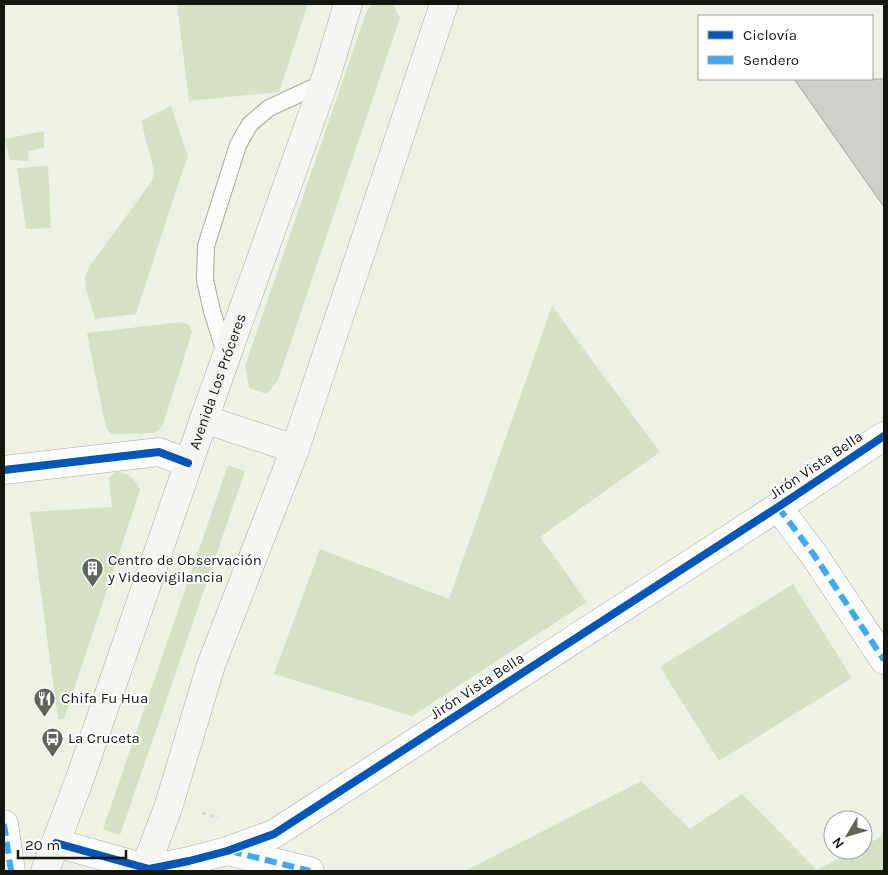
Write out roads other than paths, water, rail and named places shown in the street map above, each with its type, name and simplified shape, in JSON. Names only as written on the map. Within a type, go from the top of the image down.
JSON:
[{"type":"main road","name":"Avenida Los Próceres","points":[[45,871],[79,781],[188,463],[323,83],[348,4]]},
{"type":"main road","points":[[145,870],[168,808],[212,665],[295,450],[443,4]]},
{"type":"main road","points":[[204,419],[295,450]]},
{"type":"street","name":"Jirón Vista Bella","points":[[56,843],[145,870],[227,851],[274,834],[884,436]]},
{"type":"street","points":[[4,470],[159,452],[188,463]]},
{"type":"street","points":[[778,506],[814,555],[884,660]]},
{"type":"street","points":[[4,824],[11,871]]},
{"type":"street","points":[[227,851],[310,871]]},
{"type":"lane","points":[[226,356],[212,311],[205,280],[206,246],[238,145],[250,124],[269,108],[323,83]]},
{"type":"place","name":"Centro de Observación y Videovigilancia","points":[[92,588]]},
{"type":"place","name":"Chifa Fu Hua","points":[[45,717]]},
{"type":"place","name":"La Cruceta","points":[[52,757]]}]
